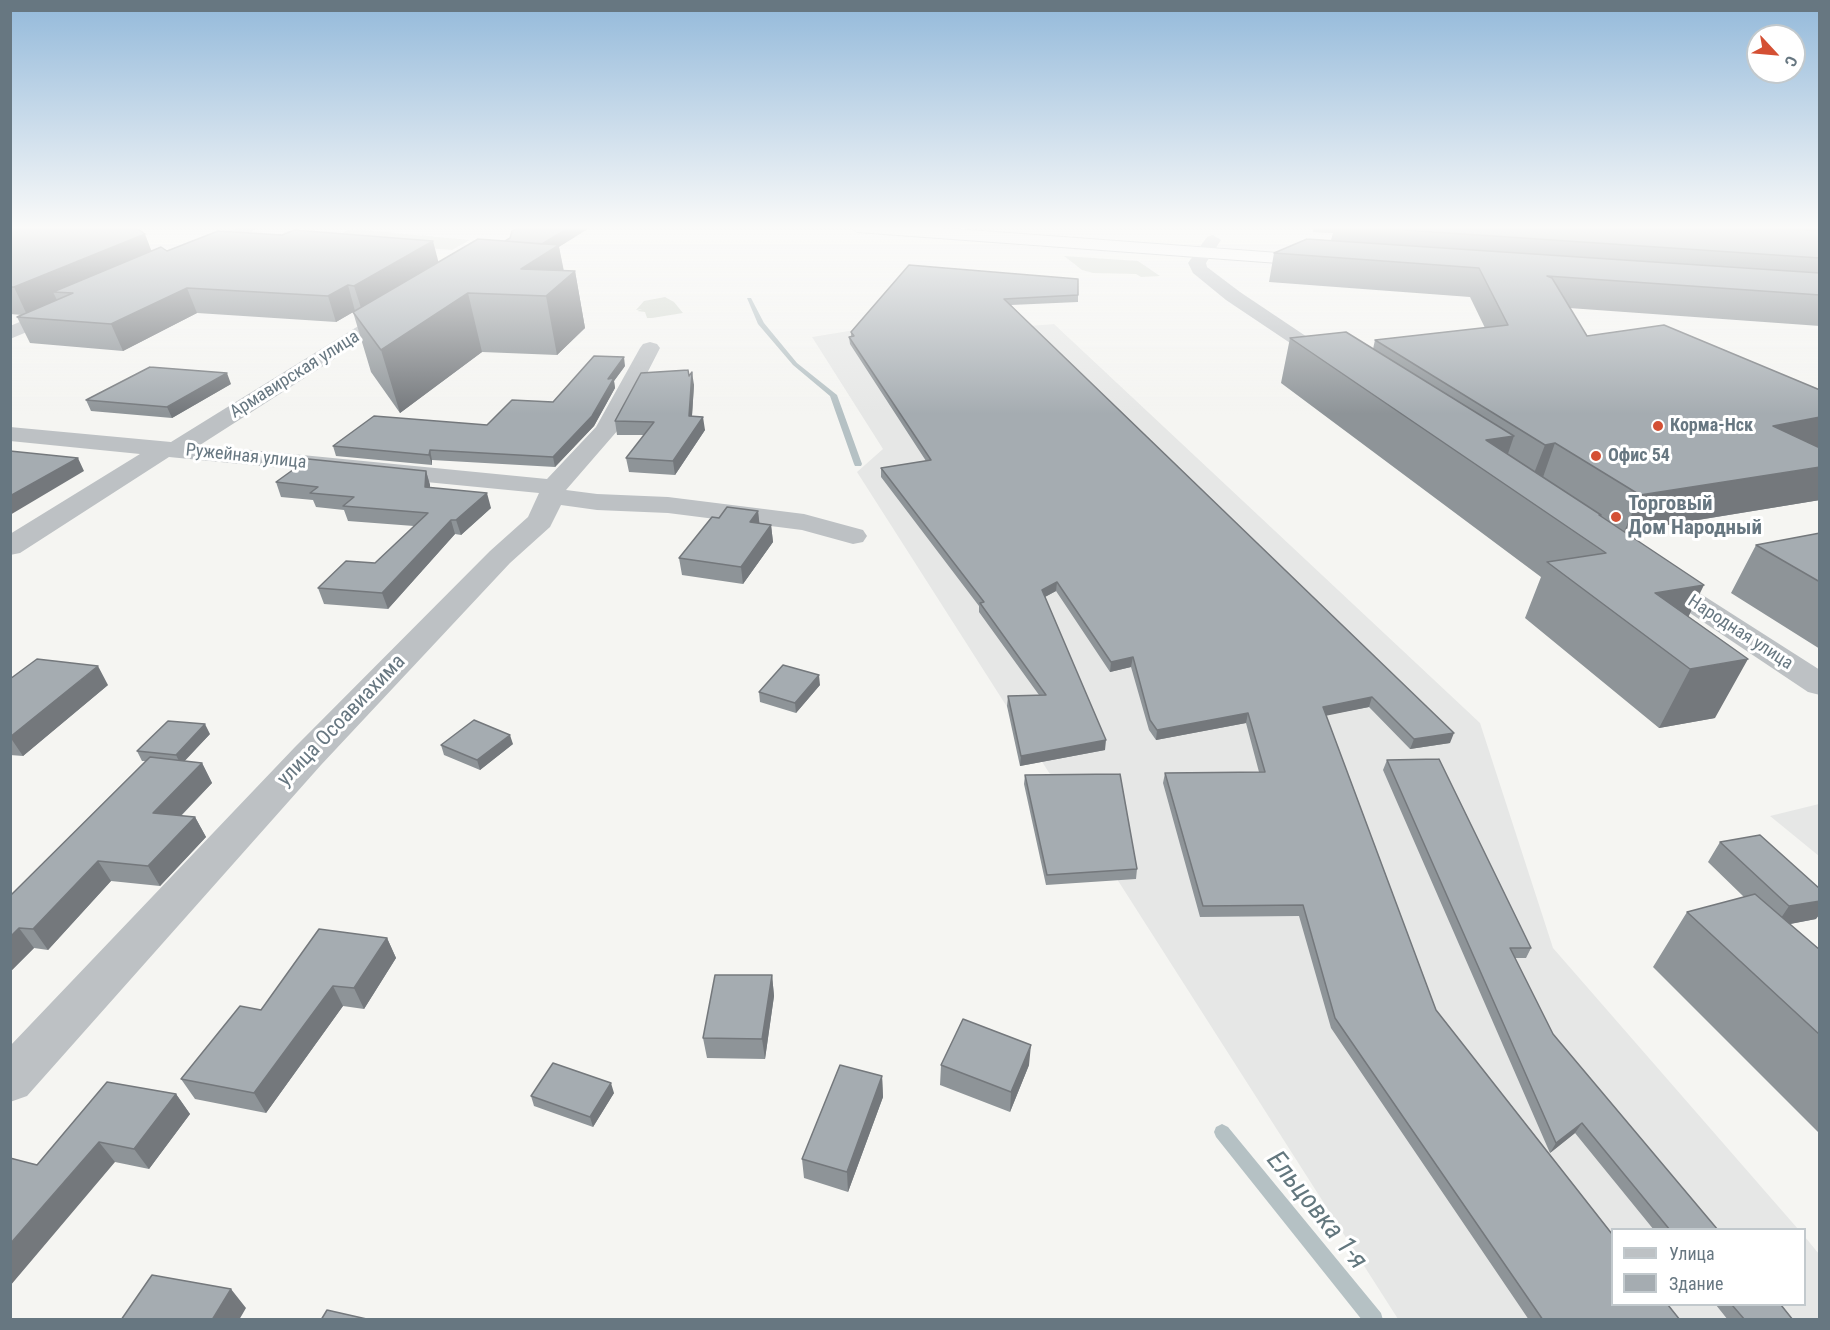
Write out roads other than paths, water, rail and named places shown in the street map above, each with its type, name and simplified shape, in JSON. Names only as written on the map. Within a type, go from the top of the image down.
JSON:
[{"type":"street","points":[[1225,289],[1352,375]]},
{"type":"street","points":[[10,333],[80,303]]},
{"type":"street","name":"Армавирская улица","points":[[10,547],[407,304]]},
{"type":"street","name":"улица Осоавиахима","points":[[10,1080],[308,756],[500,557],[540,521],[553,491],[606,430],[650,348]]},
{"type":"street","name":"Ружейная улица","points":[[10,434],[171,449],[553,491],[597,502],[668,505],[804,522],[853,536]]},
{"type":"street","name":"Народная улица","points":[[1635,564],[1820,686]]},
{"type":"waterway","name":"Ельцовка 1-я","points":[[749,299],[761,324],[795,364],[833,395],[858,464]]},
{"type":"waterway","name":"Ельцовка 1-я","points":[[1222,1132],[1374,1320]]},
{"type":"place","name":"Корма-Нск","points":[[1658,426]]},
{"type":"place","name":"Офис 54","points":[[1596,456]]},
{"type":"place","name":"Торговый Дом Народный","points":[[1616,517]]}]
